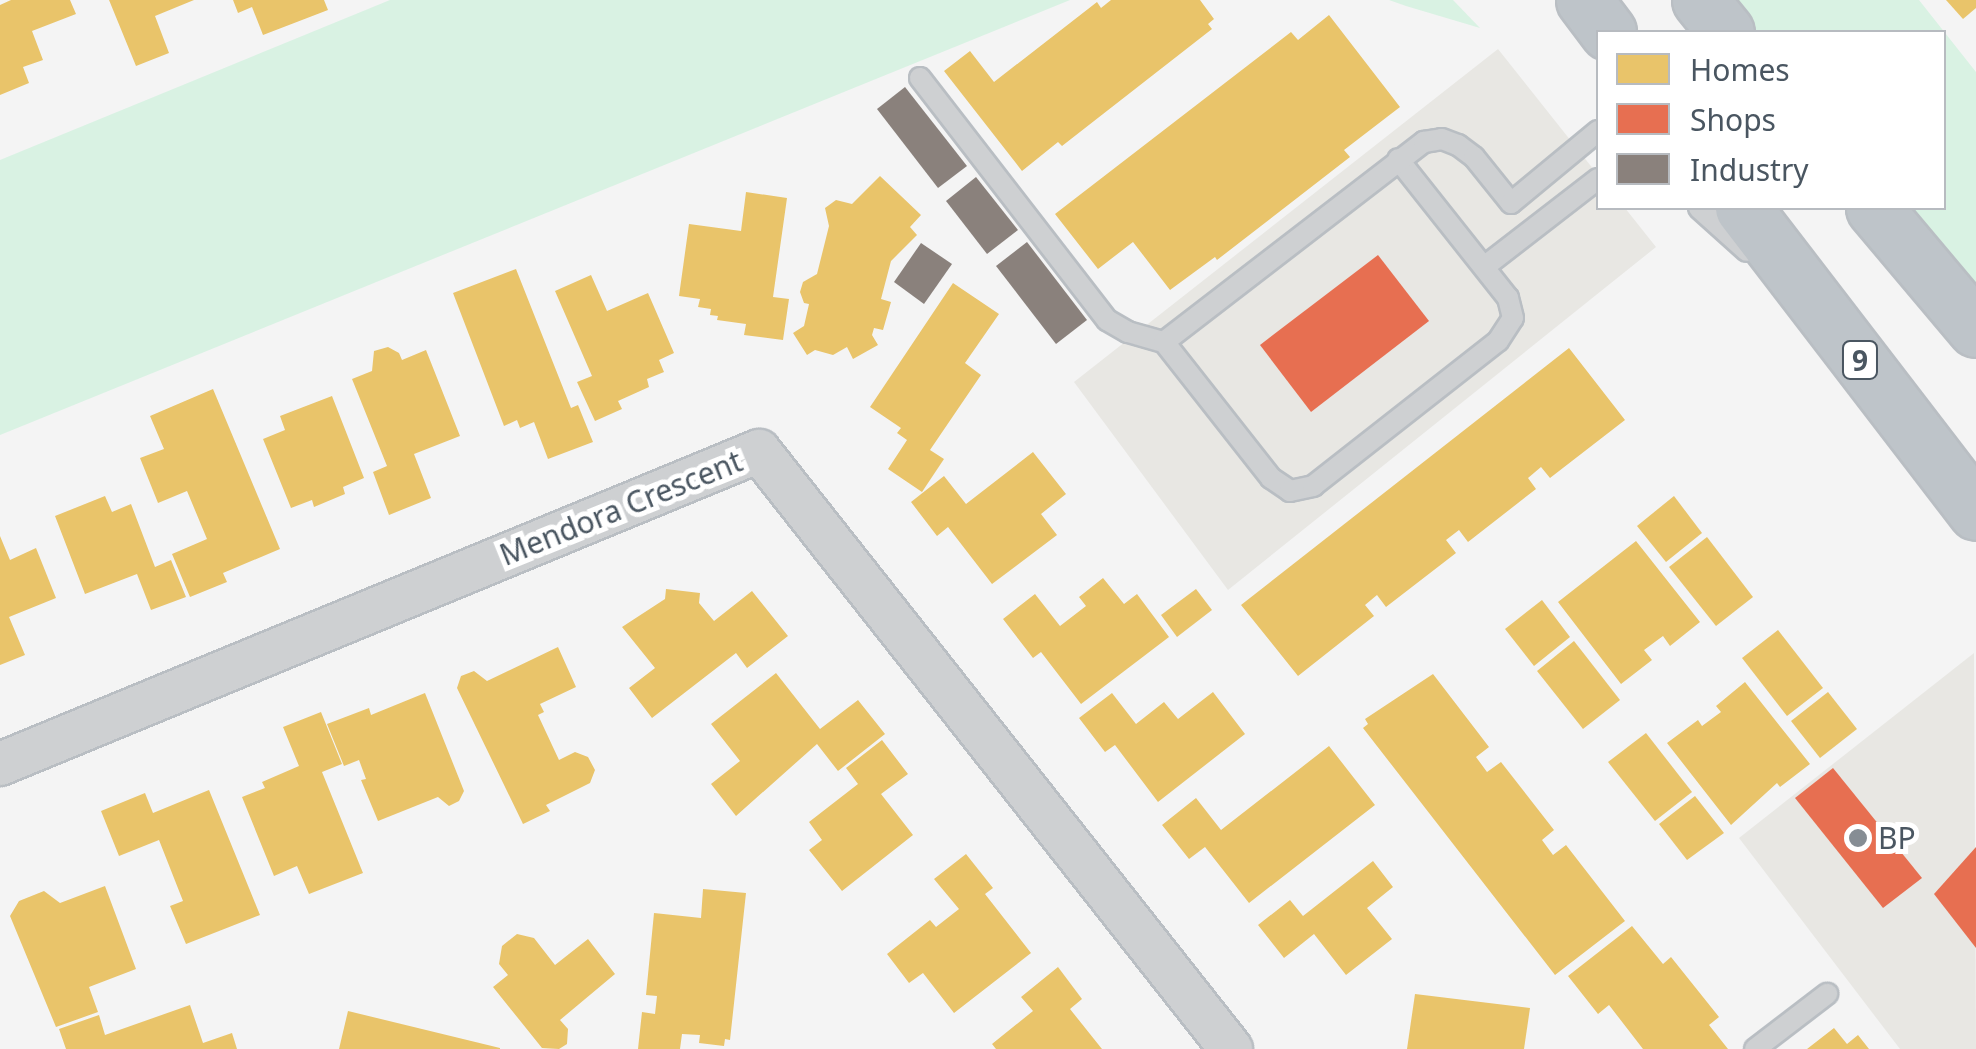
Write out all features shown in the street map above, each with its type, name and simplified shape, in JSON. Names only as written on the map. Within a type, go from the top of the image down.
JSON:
[{"type":"highway","points":[[1584,0],[1606,30]]},
{"type":"highway","points":[[1700,0],[1724,30]]},
{"type":"highway","name":"9","points":[[1745,210],[1976,512]]},
{"type":"highway","points":[[1876,210],[1976,329]]},
{"type":"street","name":"Mendora Crescent","points":[[0,764],[759,451],[1232,1049]]},
{"type":"lane","points":[[920,78],[1107,320],[1128,332],[1164,342],[1271,478],[1290,491],[1302,491],[1508,331],[1512,307],[1398,159]]},
{"type":"lane","points":[[1164,342],[1424,142],[1442,140],[1458,145],[1474,157],[1511,203],[1596,133]]},
{"type":"lane","points":[[1484,267],[1596,181]]},
{"type":"lane","points":[[1701,210],[1844,340]]},
{"type":"lane","points":[[1755,1049],[1827,994]]},
{"type":"shaded area","points":[[1498,49],[1596,172],[1596,210],[1627,210],[1656,247],[1228,590],[1074,382]]},
{"type":"shaded area","points":[[1974,653],[1976,1049],[1900,1049],[1739,838]]},
{"type":"green space","points":[[390,0],[1070,0],[0,435],[0,160]]},
{"type":"green space","points":[[1389,0],[1453,0],[1480,28],[1406,6]]},
{"type":"green space","points":[[1700,0],[1919,0],[1943,30],[1724,30]]},
{"type":"green space","points":[[1946,34],[1976,72],[1976,329],[1876,210],[1946,210]]},
{"type":"building: Homes","points":[[11,0],[70,0],[76,14],[32,31],[43,60],[23,67],[29,83],[0,95],[0,5]]},
{"type":"building: Homes","points":[[109,0],[194,0],[155,16],[169,53],[136,66]]},
{"type":"building: Homes","points":[[233,0],[324,0],[328,10],[263,35],[252,7],[238,13]]},
{"type":"building: Homes","points":[[1111,0],[1200,0],[1214,19],[1208,24],[1212,29],[1062,146],[1058,142],[1022,171],[944,71],[970,51],[994,82],[1097,2],[1101,8]]},
{"type":"building: Homes","points":[[1946,0],[1976,0],[1976,8],[1963,19]]},
{"type":"building: Homes","points":[[1329,15],[1400,107],[1344,150],[1350,157],[1217,260],[1215,257],[1170,290],[1133,242],[1098,269],[1055,214],[1291,32],[1298,40]]},
{"type":"building: Homes","points":[[880,176],[921,215],[910,227],[917,235],[891,261],[881,299],[891,302],[883,330],[874,328],[872,335],[878,345],[853,359],[847,347],[833,355],[815,350],[807,355],[793,333],[804,326],[809,304],[804,303],[800,292],[803,282],[817,274],[829,226],[825,208],[836,200],[852,204]]},
{"type":"building: Homes","points":[[746,192],[787,198],[773,297],[789,299],[783,340],[744,335],[746,324],[717,320],[718,316],[710,315],[711,309],[698,307],[700,299],[679,296],[689,224],[741,231]]},
{"type":"building: Homes","points":[[516,269],[571,408],[578,405],[593,442],[548,459],[534,422],[520,428],[517,420],[504,426],[453,293]]},
{"type":"building: Homes","points":[[591,275],[607,311],[648,293],[674,353],[659,360],[664,372],[647,379],[649,387],[618,401],[622,409],[595,421],[577,382],[592,376],[555,291]]},
{"type":"building: Homes","points":[[953,283],[999,314],[965,363],[981,375],[930,450],[944,459],[922,492],[888,469],[907,440],[897,433],[901,428],[870,407]]},
{"type":"building: Homes","points":[[388,347],[399,353],[402,360],[426,350],[460,436],[414,454],[431,498],[389,515],[373,472],[387,466],[352,379],[372,371],[374,351]]},
{"type":"building: Homes","points":[[1569,348],[1625,420],[1550,478],[1541,467],[1528,478],[1536,489],[1468,542],[1459,530],[1446,540],[1456,553],[1386,607],[1377,595],[1365,605],[1374,616],[1298,676],[1241,605]]},
{"type":"building: Homes","points":[[213,389],[280,549],[223,573],[227,582],[190,597],[172,554],[207,539],[187,491],[158,503],[140,458],[164,449],[150,416]]},
{"type":"building: Homes","points":[[332,396],[364,478],[343,487],[345,494],[314,507],[312,500],[291,508],[263,439],[285,430],[280,416]]},
{"type":"building: Homes","points":[[1033,452],[1066,494],[1041,514],[1057,535],[992,584],[948,527],[937,536],[911,502],[944,476],[966,504]]},
{"type":"building: Homes","points":[[105,496],[112,512],[131,504],[155,567],[171,560],[186,597],[151,610],[137,574],[85,594],[55,516]]},
{"type":"building: Homes","points":[[1674,496],[1702,533],[1666,562],[1637,526]]},
{"type":"building: Homes","points":[[0,536],[10,560],[36,548],[56,598],[9,617],[25,655],[0,665]]},
{"type":"building: Homes","points":[[1707,537],[1753,597],[1716,626],[1669,567]]},
{"type":"building: Homes","points":[[1636,541],[1700,622],[1670,646],[1663,636],[1644,650],[1652,660],[1621,684],[1558,602]]},
{"type":"building: Homes","points":[[1103,578],[1124,604],[1137,594],[1169,637],[1081,704],[1041,652],[1033,658],[1003,619],[1035,594],[1060,626],[1086,606],[1079,597]]},
{"type":"building: Homes","points":[[666,589],[700,593],[699,603],[714,621],[752,591],[788,636],[747,668],[736,653],[652,718],[629,688],[655,668],[622,627],[665,599]]},
{"type":"building: Homes","points":[[1196,589],[1212,610],[1177,637],[1161,615]]},
{"type":"building: Homes","points":[[1542,600],[1570,637],[1534,666],[1505,629]]},
{"type":"building: Homes","points":[[1778,630],[1823,688],[1787,716],[1742,658]]},
{"type":"building: Homes","points":[[1574,641],[1620,700],[1583,729],[1537,671]]},
{"type":"building: Homes","points":[[558,647],[576,687],[540,704],[544,712],[538,715],[559,760],[575,752],[588,757],[595,770],[590,783],[546,805],[550,811],[523,824],[457,688],[461,676],[474,671],[487,681]]},
{"type":"building: Homes","points":[[776,673],[820,729],[858,700],[885,734],[838,771],[817,744],[736,816],[711,784],[740,761],[711,724]]},
{"type":"building: Homes","points":[[1433,674],[1489,747],[1476,757],[1487,772],[1501,762],[1554,830],[1542,840],[1553,855],[1566,845],[1625,921],[1555,975],[1363,728],[1368,724],[1365,719]]},
{"type":"building: Homes","points":[[1745,682],[1810,764],[1780,787],[1777,783],[1731,825],[1667,743],[1698,720],[1702,726],[1721,712],[1716,706]]},
{"type":"building: Homes","points":[[1213,692],[1245,734],[1158,802],[1115,745],[1105,752],[1079,718],[1112,693],[1136,724],[1164,702],[1178,719]]},
{"type":"building: Homes","points":[[1828,692],[1857,729],[1820,758],[1791,721]]},
{"type":"building: Homes","points":[[425,693],[464,791],[459,801],[449,806],[438,797],[378,821],[361,780],[366,779],[359,760],[344,766],[327,724],[369,708],[371,715]]},
{"type":"building: Homes","points":[[321,712],[342,764],[322,772],[363,873],[309,894],[297,866],[274,876],[242,797],[265,788],[262,782],[299,766],[283,727]]},
{"type":"building: Homes","points":[[1646,733],[1692,792],[1655,821],[1608,762]]},
{"type":"building: Homes","points":[[882,740],[908,774],[881,794],[913,835],[842,891],[809,850],[822,840],[809,822],[858,784],[846,768]]},
{"type":"building: Homes","points":[[1329,746],[1375,805],[1249,903],[1205,847],[1189,859],[1162,825],[1196,798],[1221,830]]},
{"type":"building: Homes","points":[[209,790],[260,915],[186,944],[170,906],[183,901],[159,840],[119,856],[101,811],[145,793],[153,813]]},
{"type":"building: Homes","points":[[1695,796],[1724,833],[1687,860],[1659,824]]},
{"type":"building: Homes","points":[[966,854],[993,888],[985,894],[1031,953],[954,1013],[923,973],[909,983],[887,954],[930,920],[936,927],[959,909],[934,879]]},
{"type":"building: Homes","points":[[1373,861],[1393,887],[1367,908],[1392,939],[1346,975],[1314,934],[1284,958],[1258,925],[1290,900],[1303,916]]},
{"type":"building: Homes","points":[[105,886],[136,969],[89,987],[98,1012],[56,1027],[10,916],[19,901],[44,891],[60,903]]},
{"type":"building: Homes","points":[[703,889],[746,893],[730,1040],[725,1039],[724,1046],[699,1043],[700,1035],[682,1034],[680,1049],[638,1049],[642,1012],[655,1014],[657,996],[646,995],[654,913],[701,918]]},
{"type":"building: Homes","points":[[1632,926],[1663,964],[1671,957],[1719,1017],[1709,1025],[1728,1049],[1643,1049],[1609,1005],[1598,1014],[1568,976]]},
{"type":"building: Homes","points":[[517,934],[534,938],[555,965],[588,939],[615,974],[560,1020],[568,1029],[567,1044],[559,1049],[542,1048],[493,987],[508,975],[499,964],[502,946]]},
{"type":"building: Homes","points":[[1058,967],[1082,999],[1070,1009],[1102,1049],[996,1049],[992,1044],[1033,1011],[1021,997]]},
{"type":"building: Homes","points":[[1415,994],[1530,1008],[1524,1049],[1407,1049]]},
{"type":"building: Homes","points":[[190,1005],[203,1043],[232,1033],[237,1049],[66,1049],[59,1029],[99,1015],[105,1035]]},
{"type":"building: Homes","points":[[348,1011],[500,1048],[500,1049],[339,1049]]},
{"type":"building: Homes","points":[[1834,1028],[1847,1044],[1858,1035],[1869,1049],[1807,1049]]},
{"type":"building: Shops","points":[[1378,255],[1429,321],[1311,412],[1260,345]]},
{"type":"building: Shops","name":"BP","points":[[1833,768],[1922,878],[1883,908],[1795,798]]},
{"type":"building: Shops","points":[[1976,847],[1976,948],[1934,894]]},
{"type":"building: Industry","points":[[905,87],[967,166],[938,188],[877,109]]},
{"type":"building: Industry","points":[[976,177],[1018,230],[987,254],[946,201]]},
{"type":"building: Industry","points":[[1027,242],[1087,320],[1056,344],[996,266]]},
{"type":"building: Industry","points":[[921,243],[952,264],[924,304],[894,282]]},
{"type":"place","name":"BP","points":[[1858,838]]}]
